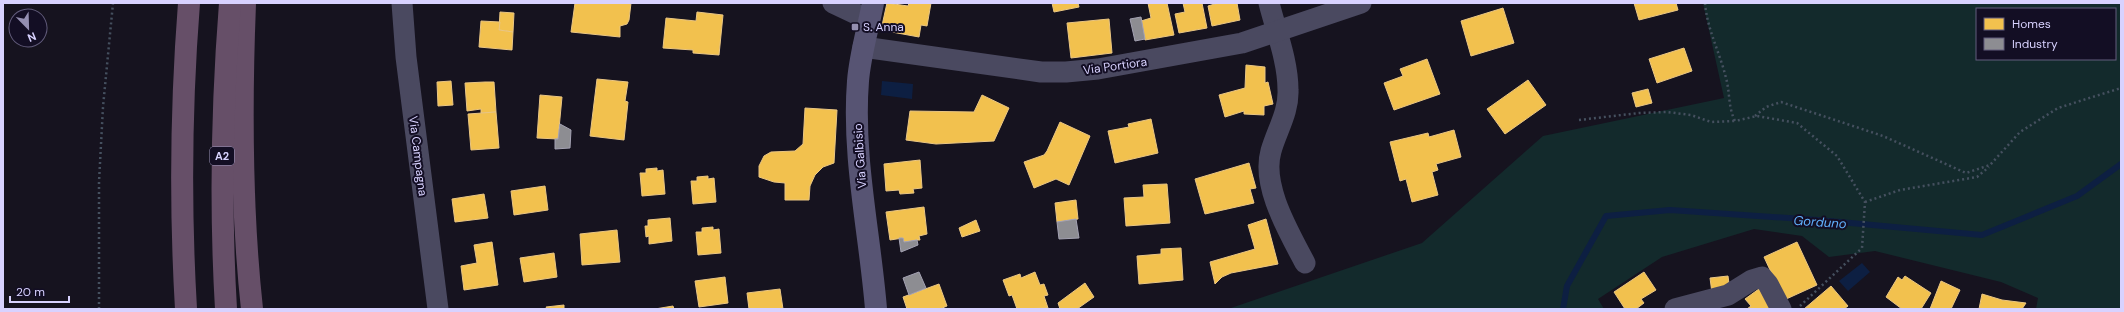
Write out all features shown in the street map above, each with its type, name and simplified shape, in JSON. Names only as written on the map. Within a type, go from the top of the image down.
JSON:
[{"type":"highway","points":[[186,309],[182,192],[183,105],[190,3]]},
{"type":"highway","name":"A2","points":[[226,309],[222,138],[230,3]]},
{"type":"highway","name":"A2","points":[[244,3],[244,201],[252,309]]},
{"type":"street","name":"Via Campagna","points":[[402,3],[406,57],[438,309]]},
{"type":"street","points":[[833,3],[871,12]]},
{"type":"street","points":[[1269,3],[1286,74],[1288,90],[1287,105],[1271,151],[1268,172],[1281,214],[1305,263]]},
{"type":"street","name":"Via Portiora","points":[[863,47],[1041,72],[1066,72],[1098,69],[1242,43],[1361,3]]},
{"type":"street","name":"Via Galbisio","points":[[871,12],[857,82],[858,136],[876,309]]},
{"type":"street","points":[[1675,309],[1728,295],[1752,280],[1762,277],[1768,284],[1782,309]]},
{"type":"path","points":[[99,309],[99,182],[103,106],[113,3]]},
{"type":"path","points":[[1705,3],[1706,18],[1727,79],[1731,113],[1735,120]]},
{"type":"path","points":[[1866,202],[1900,190],[1977,177],[2020,132],[2058,108],[2121,88]]},
{"type":"path","points":[[1755,117],[1766,107],[1781,102],[1884,136],[1966,173],[1990,165]]},
{"type":"path","points":[[1579,120],[1639,113],[1667,112],[1691,115],[1711,122],[1755,117],[1797,123],[1837,156],[1866,202],[1862,248],[1797,309]]},
{"type":"green space","points":[[1703,3],[2121,3],[2121,309],[2036,309],[2038,298],[2001,282],[1875,251],[1829,257],[1802,236],[1754,229],[1662,257],[1598,299],[1604,309],[1228,309],[1422,243],[1543,136],[1724,98]]},
{"type":"water","points":[[882,81],[913,84],[912,99],[881,95]]},
{"type":"water","points":[[1862,263],[1870,272],[1848,291],[1839,281]]},
{"type":"building: Homes","points":[[575,3],[631,3],[629,20],[627,24],[620,26],[620,37],[571,32]]},
{"type":"building: Homes","points":[[887,3],[908,6],[909,3],[931,3],[927,26],[921,25],[919,37],[881,30]]},
{"type":"building: Homes","points":[[1052,3],[1078,3],[1079,7],[1054,12]]},
{"type":"building: Homes","points":[[1148,3],[1167,3],[1174,35],[1145,40],[1141,21],[1151,18]]},
{"type":"building: Homes","points":[[1183,3],[1202,3],[1207,28],[1179,33],[1175,14],[1185,12]]},
{"type":"building: Homes","points":[[1218,3],[1237,3],[1240,20],[1212,26],[1208,6]]},
{"type":"building: Homes","points":[[1634,3],[1676,3],[1678,10],[1639,20]]},
{"type":"building: Homes","points":[[1503,8],[1514,43],[1471,56],[1461,21]]},
{"type":"building: Homes","points":[[500,12],[514,13],[513,32],[499,30]]},
{"type":"building: Homes","points":[[697,12],[723,15],[719,55],[693,53],[693,50],[663,48],[666,18],[696,21]]},
{"type":"building: Homes","points":[[1109,19],[1112,53],[1071,58],[1067,23]]},
{"type":"building: Homes","points":[[481,21],[500,22],[499,30],[513,32],[512,50],[479,47]]},
{"type":"building: Homes","points":[[1684,48],[1692,71],[1657,83],[1649,59]]},
{"type":"building: Homes","points":[[1427,59],[1440,94],[1394,110],[1384,83],[1403,76],[1400,69]]},
{"type":"building: Homes","points":[[1246,65],[1265,67],[1265,83],[1268,82],[1273,104],[1264,106],[1264,115],[1244,114],[1244,111],[1225,117],[1219,95],[1245,88]]},
{"type":"building: Homes","points":[[597,79],[628,82],[625,101],[628,102],[624,140],[590,136]]},
{"type":"building: Homes","points":[[1528,80],[1546,105],[1505,134],[1487,109]]},
{"type":"building: Homes","points":[[451,81],[453,105],[438,106],[437,82]]},
{"type":"building: Homes","points":[[494,82],[496,112],[481,113],[481,109],[467,111],[465,83]]},
{"type":"building: Homes","points":[[1648,89],[1652,103],[1636,107],[1632,93]]},
{"type":"building: Homes","points":[[540,95],[562,97],[558,139],[537,138]]},
{"type":"building: Homes","points":[[982,95],[1009,108],[994,141],[936,144],[906,140],[910,111],[974,112]]},
{"type":"building: Homes","points":[[805,108],[837,110],[834,163],[823,167],[815,175],[810,186],[809,200],[785,200],[785,183],[774,182],[759,177],[759,166],[764,156],[771,152],[795,151],[803,144]]},
{"type":"building: Homes","points":[[496,112],[499,148],[471,150],[468,114]]},
{"type":"building: Homes","points":[[1151,119],[1158,153],[1115,163],[1108,131],[1129,127],[1128,124]]},
{"type":"building: Homes","points":[[1060,122],[1090,136],[1069,185],[1056,179],[1034,188],[1024,162],[1044,155]]},
{"type":"building: Homes","points":[[1454,130],[1461,157],[1436,164],[1438,170],[1432,172],[1438,195],[1412,202],[1406,179],[1400,181],[1390,142],[1428,133],[1429,137]]},
{"type":"building: Homes","points":[[920,160],[922,188],[913,189],[914,193],[900,194],[899,190],[886,191],[884,164]]},
{"type":"building: Homes","points":[[1249,163],[1256,188],[1250,189],[1254,203],[1205,214],[1195,179]]},
{"type":"building: Homes","points":[[657,168],[657,171],[663,170],[665,194],[642,196],[640,173],[646,173],[646,169]]},
{"type":"building: Homes","points":[[708,176],[708,179],[714,178],[716,202],[693,204],[691,181],[697,181],[697,177]]},
{"type":"building: Homes","points":[[1167,184],[1170,223],[1126,226],[1124,198],[1144,197],[1143,185]]},
{"type":"building: Homes","points":[[545,186],[548,210],[514,215],[511,191]]},
{"type":"building: Homes","points":[[484,194],[488,218],[455,222],[452,199]]},
{"type":"building: Homes","points":[[1076,200],[1078,219],[1057,222],[1055,203]]},
{"type":"building: Homes","points":[[924,207],[927,234],[919,236],[920,240],[904,242],[903,238],[890,240],[886,212]]},
{"type":"building: Homes","points":[[670,218],[672,241],[649,244],[649,236],[646,237],[645,226],[648,226],[648,220]]},
{"type":"building: Homes","points":[[1266,219],[1278,264],[1231,273],[1222,277],[1215,284],[1210,262],[1255,249],[1248,225]]},
{"type":"building: Homes","points":[[976,220],[980,231],[962,237],[959,228]]},
{"type":"building: Homes","points":[[713,227],[713,230],[719,229],[721,253],[698,255],[696,232],[702,232],[702,228]]},
{"type":"building: Homes","points":[[617,230],[620,262],[582,265],[580,234]]},
{"type":"building: Homes","points":[[492,242],[498,285],[464,290],[461,266],[477,263],[474,245]]},
{"type":"building: Homes","points":[[1797,242],[1817,285],[1784,300],[1764,257]]},
{"type":"building: Homes","points":[[1181,248],[1183,280],[1139,284],[1137,256],[1161,254],[1161,249]]},
{"type":"building: Homes","points":[[554,253],[557,277],[524,282],[520,258]]},
{"type":"building: Homes","points":[[1035,272],[1040,285],[1044,284],[1048,295],[1044,296],[1048,308],[1017,309],[1012,295],[1009,296],[1003,280],[1020,274],[1021,278]]},
{"type":"building: Homes","points":[[1644,272],[1656,290],[1641,299],[1644,303],[1636,309],[1625,309],[1614,292]]},
{"type":"building: Homes","points":[[1728,276],[1730,291],[1712,293],[1710,278]]},
{"type":"building: Homes","points":[[1905,276],[1931,293],[1921,309],[1902,309],[1886,297],[1898,277],[1902,280]]},
{"type":"building: Homes","points":[[725,277],[728,303],[699,307],[695,281]]},
{"type":"building: Homes","points":[[1941,281],[1960,290],[1951,309],[1930,309]]},
{"type":"building: Homes","points":[[1085,283],[1094,297],[1077,309],[1060,309],[1058,303]]},
{"type":"building: Homes","points":[[939,284],[947,306],[940,309],[907,309],[903,297]]},
{"type":"building: Homes","points":[[1763,286],[1774,309],[1747,309],[1751,306],[1745,299]]},
{"type":"building: Homes","points":[[1831,286],[1848,306],[1844,309],[1804,309]]},
{"type":"building: Homes","points":[[780,289],[783,309],[749,309],[747,293]]},
{"type":"building: Homes","points":[[1982,294],[2002,300],[2026,303],[2022,309],[1979,309]]},
{"type":"building: Homes","points":[[564,305],[564,309],[547,309],[546,307]]},
{"type":"building: Homes","points":[[673,306],[674,309],[655,309]]},
{"type":"building: Industry","points":[[1141,17],[1145,39],[1135,41],[1130,19]]},
{"type":"building: Industry","points":[[560,124],[571,130],[570,148],[555,149],[555,139],[558,139]]},
{"type":"building: Industry","points":[[1076,219],[1079,238],[1059,239],[1057,222]]},
{"type":"building: Industry","points":[[899,238],[903,238],[904,242],[917,240],[918,245],[901,252]]},
{"type":"building: Industry","points":[[919,272],[926,288],[909,295],[903,278]]},
{"type":"waterway","name":"Gorduno","points":[[1563,309],[1567,286],[1606,216],[1670,210],[1818,220],[1982,235],[2077,196],[2121,164]]},
{"type":"place","name":"S. Anna","points":[[855,27]]}]
